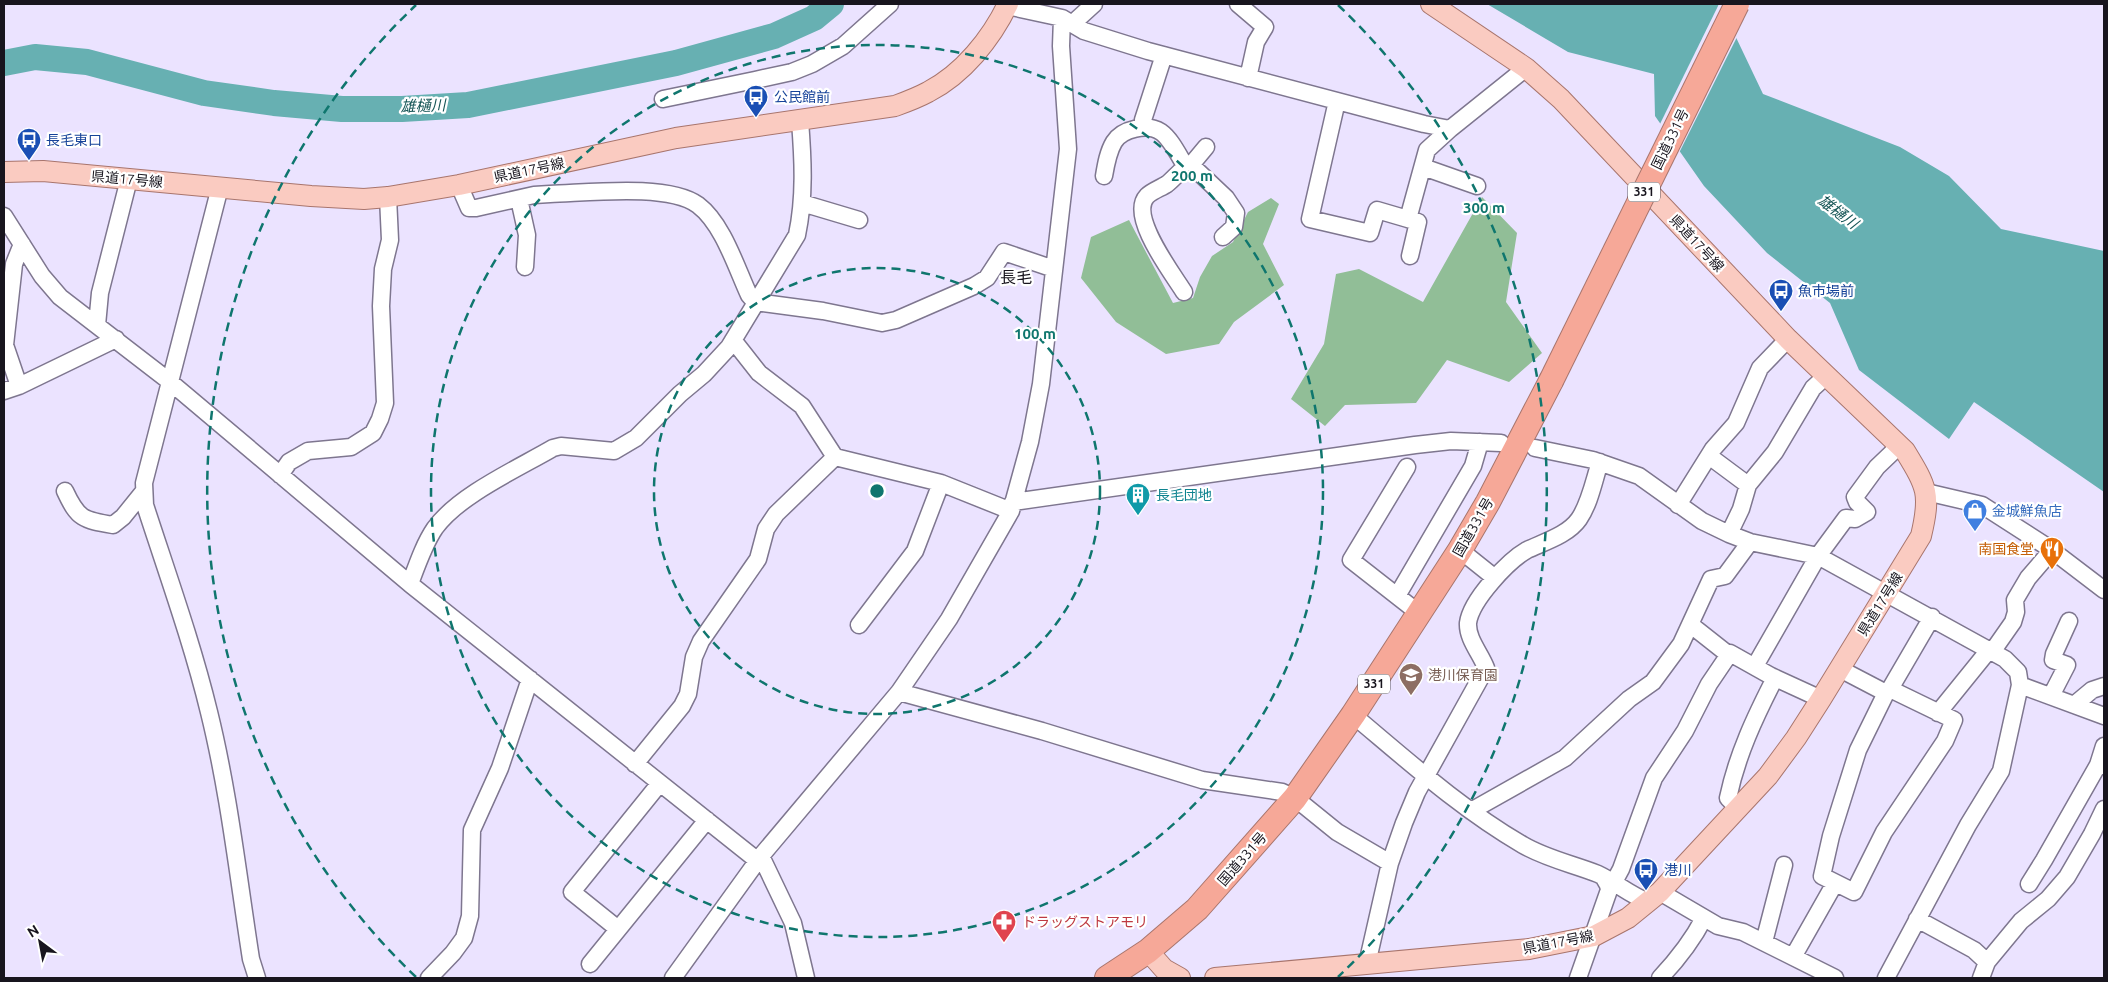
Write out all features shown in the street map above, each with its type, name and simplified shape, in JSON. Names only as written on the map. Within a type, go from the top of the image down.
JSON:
[{"type":"highway","name":"国道331号","points":[[1107,978],[1148,951],[1197,909],[1295,798],[1420,614],[1488,502],[1551,381],[1737,4]]},
{"type":"main road","name":"県道17号線","points":[[1215,978],[1529,949],[1594,936],[1628,918],[1654,897],[1768,776],[1796,738],[1921,536],[1927,510],[1926,492],[1905,452],[1825,377],[1560,99],[1526,68],[1431,4]]},
{"type":"main road","name":"県道17号線","points":[[4,172],[44,171],[311,196],[364,199],[388,198],[459,185],[676,138],[895,106],[929,92],[956,73],[983,44],[1007,5]]},
{"type":"main road","points":[[1148,951],[1164,969],[1180,978]]},
{"type":"street","points":[[663,99],[792,72],[812,64],[843,46],[890,4]]},
{"type":"street","points":[[673,978],[759,859],[899,692],[950,619],[1012,506],[1030,442],[1041,384],[1068,149],[1061,46],[1067,21],[1094,4]]},
{"type":"street","points":[[1238,4],[1265,27],[1256,42],[1248,78]]},
{"type":"street","points":[[1007,5],[1067,21],[1084,31],[1164,55],[1424,124],[1450,129]]},
{"type":"street","points":[[1143,127],[1143,120],[1164,55]]},
{"type":"street","points":[[1408,219],[1427,150],[1450,129],[1526,68]]},
{"type":"street","points":[[1337,101],[1310,219],[1370,233],[1377,210],[1418,222],[1410,256]]},
{"type":"street","points":[[410,584],[420,558],[436,527],[468,498],[553,448],[561,446],[606,452],[625,446],[704,374],[733,340],[797,235],[802,203],[803,172],[800,121]]},
{"type":"street","points":[[1104,176],[1115,140],[1127,132],[1143,127],[1161,132],[1188,166],[1226,198],[1236,213],[1234,227],[1222,237]]},
{"type":"street","points":[[1184,292],[1146,230],[1142,208],[1146,197],[1168,183],[1206,147]]},
{"type":"street","points":[[1423,167],[1477,186]]},
{"type":"street","points":[[97,324],[100,294],[129,179]]},
{"type":"street","points":[[459,185],[469,208],[550,194],[657,191],[688,200],[699,206],[723,238],[749,295],[755,302],[823,311],[882,323],[896,320],[974,286],[987,278],[1004,252],[1054,269]]},
{"type":"street","points":[[220,187],[169,381],[144,483],[144,490],[145,505],[193,653],[209,711],[221,766],[251,959],[257,978]]},
{"type":"street","points":[[280,475],[289,462],[308,451],[352,447],[374,432],[380,419],[385,403],[381,306],[382,269],[390,240],[388,198]]},
{"type":"street","points":[[519,199],[526,235],[526,267]]},
{"type":"street","points":[[802,203],[859,220]]},
{"type":"street","points":[[4,216],[42,276],[60,297],[169,381],[410,584],[706,820],[759,859],[793,923],[806,978]]},
{"type":"street","points":[[22,244],[14,264],[5,345],[11,388],[116,339]]},
{"type":"street","points":[[1678,505],[1709,456],[1736,423],[1760,368],[1788,339]]},
{"type":"street","points":[[733,340],[759,373],[802,406],[835,456],[940,483],[1012,506],[1415,445],[1451,441],[1501,443]]},
{"type":"street","points":[[1729,534],[1741,509],[1748,485],[1775,452],[1813,388],[1825,377]]},
{"type":"street","points":[[1397,596],[1473,466],[1480,442]]},
{"type":"street","points":[[1755,666],[1818,556],[1846,518],[1855,519],[1867,512],[1854,497],[1877,467],[1899,446]]},
{"type":"street","points":[[1535,448],[1600,462],[1639,476],[1702,521],[1729,534],[1750,542],[1818,556],[1932,617],[2005,659],[2018,672],[2020,685],[2001,771],[1968,825],[1886,978]]},
{"type":"street","points":[[635,764],[682,706],[688,694],[694,657],[701,641],[758,559],[766,529],[776,514],[835,456]]},
{"type":"street","points":[[1709,456],[1748,485]]},
{"type":"street","points":[[1367,964],[1390,863],[1414,800],[1486,668],[1482,656],[1470,638],[1468,623],[1480,596],[1495,578],[1526,551],[1550,540],[1578,520],[1600,462]]},
{"type":"street","points":[[1406,467],[1352,560],[1420,614]]},
{"type":"street","points":[[859,625],[915,550],[940,483]]},
{"type":"street","points":[[65,491],[72,506],[80,516],[95,522],[113,525],[123,518],[144,490]]},
{"type":"street","points":[[1926,492],[1982,505],[2052,550],[2104,590]]},
{"type":"street","points":[[1471,811],[1565,758],[1629,699],[1653,682],[1681,644],[1711,580],[1724,576],[1750,542]]},
{"type":"street","points":[[1460,550],[1495,578]]},
{"type":"street","points":[[1938,713],[2013,622],[2016,612],[2015,600],[2028,578],[2052,550]]},
{"type":"street","points":[[1840,669],[1888,691],[1954,720],[1945,741],[1884,832],[1854,892],[1822,876],[1831,836],[1858,750],[1888,691],[1932,617]]},
{"type":"street","points":[[2051,696],[2067,665],[2054,660],[2054,654],[2069,621]]},
{"type":"street","points":[[1690,625],[1729,655],[1730,653],[1775,678],[1821,699]]},
{"type":"street","points":[[1578,978],[1609,890],[1609,880],[1621,869],[1654,778],[1685,731],[1709,684],[1729,655]]},
{"type":"street","points":[[1738,808],[1728,798],[1731,784],[1751,725],[1775,678]]},
{"type":"street","points":[[429,978],[454,953],[464,938],[470,916],[472,830],[500,768],[530,679]]},
{"type":"street","points":[[2020,685],[2104,716]]},
{"type":"street","points":[[2074,705],[2092,690],[2104,686]]},
{"type":"street","points":[[899,692],[1042,731],[1202,780],[1282,792],[1295,798],[1337,832],[1390,863]]},
{"type":"street","points":[[1353,715],[1471,811],[1524,846],[1559,862],[1609,880],[1636,898],[1654,897],[1704,918],[1718,926],[1743,932],[1835,978]]},
{"type":"street","points":[[2028,884],[2101,765],[2104,746]]},
{"type":"street","points":[[618,929],[572,892],[660,783]]},
{"type":"street","points":[[1981,978],[1986,962],[2021,921],[2048,899],[2067,877],[2104,809]]},
{"type":"street","points":[[590,964],[706,820]]},
{"type":"street","points":[[1764,942],[1784,865]]},
{"type":"street","points":[[1793,957],[1835,883]]},
{"type":"street","points":[[1660,978],[1680,958],[1694,938],[1704,918]]},
{"type":"street","points":[[1917,919],[1974,950],[1986,962]]},
{"type":"shaded area","points":[[1482,197],[1517,233],[1506,302],[1542,353],[1509,382],[1447,360],[1416,403],[1345,405],[1325,426],[1291,399],[1324,344],[1336,274],[1359,269],[1423,302]]},
{"type":"shaded area","points":[[1271,198],[1279,204],[1263,244],[1284,285],[1234,322],[1219,344],[1166,354],[1116,322],[1081,278],[1091,237],[1129,220],[1173,303],[1193,298],[1200,277],[1212,256],[1233,242],[1248,212]]},
{"type":"water","points":[[1487,4],[1717,4],[1722,8],[1763,94],[1900,147],[1949,176],[2001,229],[2104,251],[2104,492],[1974,402],[1949,439],[1859,370],[1830,303],[1767,253],[1704,186],[1655,116],[1654,74],[1568,52]]},
{"type":"pier","points":[[1719,4],[1724,7],[1738,35],[1678,155],[1659,126]]},
{"type":"waterway","name":"雄樋川","points":[[4,63],[35,57],[87,62],[204,93],[274,103],[342,109],[402,109],[468,105],[676,63],[774,36],[814,18],[831,4]]},
{"type":"place","name":"公民館前","points":[[756,118]]},
{"type":"place","name":"長毛東口","points":[[29,161]]},
{"type":"place","name":"魚市場前","points":[[1781,312]]},
{"type":"place","name":"長毛団地","points":[[1138,516]]},
{"type":"place","name":"金城鮮魚店","points":[[1975,532]]},
{"type":"place","name":"南国食堂","points":[[2052,570]]},
{"type":"place","name":"港川保育園","points":[[1411,696]]},
{"type":"place","name":"港川","points":[[1646,891]]},
{"type":"place","name":"ドラッグストアモリ","points":[[1004,943]]},
{"type":"district","name":"長毛","points":[[1016,277]]}]
